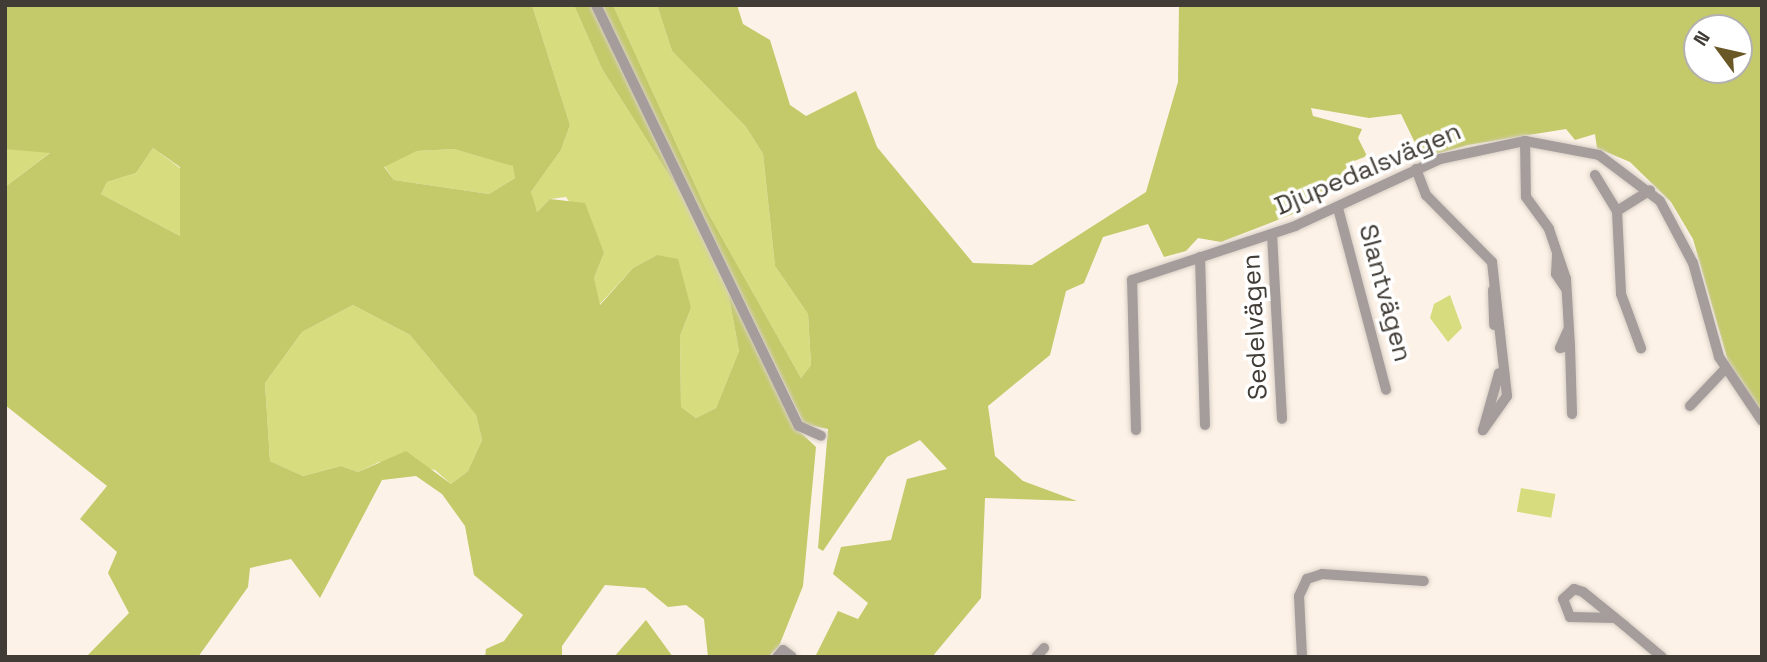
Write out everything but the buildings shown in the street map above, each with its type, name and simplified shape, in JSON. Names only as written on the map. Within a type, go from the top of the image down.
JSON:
[{"type":"street","points":[[596,5],[799,426],[821,436]]},
{"type":"street","points":[[1525,141],[1525,168],[1536,208],[1557,255],[1568,291],[1568,330],[1558,345],[1570,346],[1572,414]]},
{"type":"street","name":"Djupedalsvägen","points":[[1136,430],[1132,280],[1272,234],[1338,208],[1416,169],[1468,150],[1525,141],[1589,151],[1650,190],[1682,233],[1725,369],[1762,421]]},
{"type":"street","points":[[1416,169],[1422,184],[1437,204],[1488,254],[1494,287],[1500,371],[1506,400],[1483,430],[1500,371]]},
{"type":"street","points":[[1595,175],[1617,211],[1619,271],[1641,348]]},
{"type":"street","points":[[1617,211],[1650,190]]},
{"type":"street","name":"Slantvägen","points":[[1338,208],[1386,390]]},
{"type":"street","name":"Sedelvägen","points":[[1272,234],[1282,419]]},
{"type":"street","points":[[1200,257],[1205,425]]},
{"type":"street","points":[[1690,406],[1725,369]]},
{"type":"street","points":[[1494,398],[1506,400]]},
{"type":"street","points":[[1302,657],[1299,596],[1307,579],[1322,574],[1424,581]]},
{"type":"street","points":[[1615,618],[1570,617],[1563,599],[1574,589],[1615,618],[1662,657]]},
{"type":"green space","points":[[5,5],[532,5],[570,125],[561,150],[531,192],[537,212],[550,199],[585,203],[604,253],[594,278],[600,305],[633,268],[657,255],[678,259],[691,308],[680,336],[681,407],[696,418],[716,408],[739,351],[726,281],[798,430],[816,447],[803,586],[779,646],[768,657],[708,657],[704,619],[686,605],[668,607],[645,588],[605,585],[562,646],[562,657],[485,657],[486,649],[504,641],[523,615],[474,575],[465,526],[442,494],[416,476],[382,480],[320,598],[291,559],[250,568],[248,587],[198,657],[86,657],[129,613],[108,573],[117,552],[80,519],[107,486],[5,405],[5,187],[50,153],[5,149]],"holes":[[[153,148],[180,167],[180,236],[101,194],[107,182],[136,173]],[[454,149],[513,166],[515,178],[489,194],[394,180],[384,167],[417,151]],[[353,305],[410,335],[476,415],[482,440],[468,471],[451,484],[406,451],[358,472],[341,466],[303,476],[270,461],[265,383],[302,332]]]},
{"type":"green space","points":[[532,5],[574,5],[602,69],[683,197],[726,281],[739,351],[716,408],[696,418],[681,407],[680,336],[691,308],[657,255],[633,268],[599,305],[594,278],[604,253],[566,197],[550,199],[537,212],[534,206],[531,192],[561,150],[570,125]]},
{"type":"green space","points":[[574,5],[591,5],[683,197],[602,69]]},
{"type":"green space","points":[[600,5],[613,5],[707,211],[801,378],[811,365],[808,314],[775,266],[763,154],[746,127],[672,51],[657,5],[737,5],[743,24],[770,40],[790,105],[806,116],[856,91],[877,147],[973,263],[1032,265],[1146,192],[1178,82],[1179,5],[1762,5],[1762,412],[1728,361],[1693,239],[1671,202],[1630,162],[1597,148],[1595,134],[1575,140],[1566,129],[1468,145],[1412,161],[1419,151],[1401,114],[1369,118],[1311,108],[1313,116],[1362,129],[1358,138],[1367,156],[1349,163],[1335,189],[1293,214],[1221,242],[1198,238],[1186,251],[1164,257],[1148,224],[1103,237],[1084,283],[1066,291],[1050,355],[988,406],[995,456],[1023,481],[1077,501],[985,498],[981,598],[932,657],[815,657],[838,611],[858,619],[868,603],[833,574],[841,547],[891,540],[907,479],[947,469],[920,440],[887,457],[823,551],[818,548],[828,429],[804,424]]},
{"type":"green space","points":[[613,5],[657,5],[672,51],[746,127],[763,154],[775,266],[808,314],[811,365],[801,378],[707,211]]},
{"type":"green space","points":[[153,148],[180,168],[180,236],[101,194],[107,182],[136,173]]},
{"type":"green space","points":[[5,149],[35,149],[51,152],[5,187]]},
{"type":"green space","points":[[454,149],[514,166],[515,178],[489,194],[394,180],[384,166],[417,151]]},
{"type":"green space","points":[[1450,295],[1462,328],[1448,342],[1430,318],[1434,304]]},
{"type":"green space","points":[[353,305],[410,335],[476,415],[482,440],[468,471],[451,484],[435,470],[379,462],[358,472],[341,466],[303,476],[270,461],[265,383],[302,332]]},
{"type":"green space","points":[[1521,488],[1555,494],[1551,518],[1517,512]]},
{"type":"green space","points":[[646,620],[673,657],[614,657]]}]
